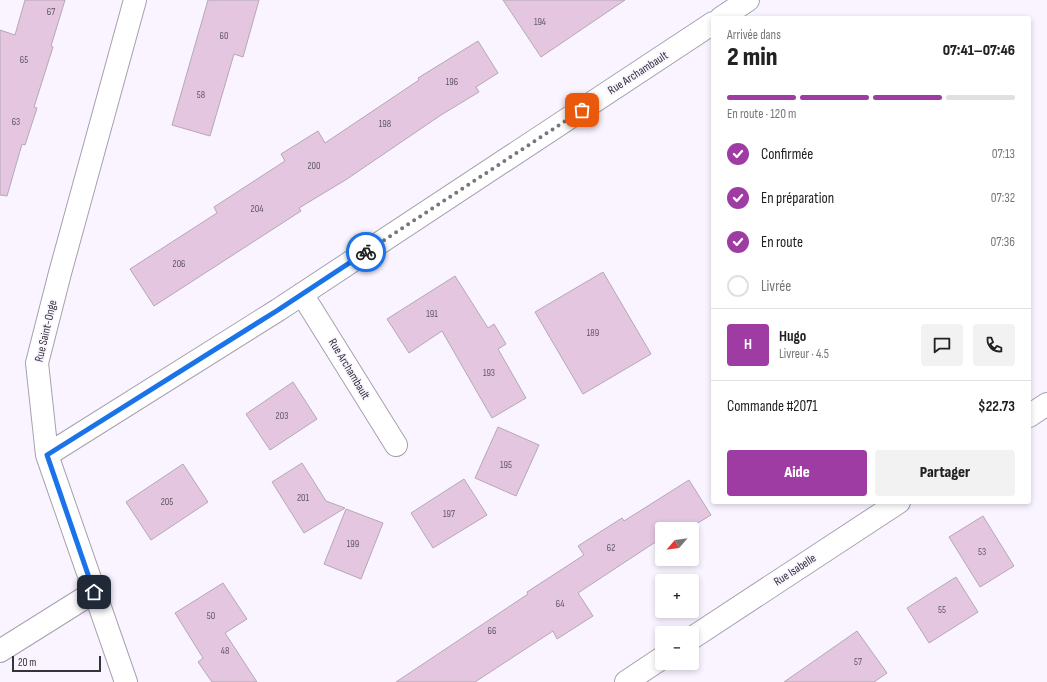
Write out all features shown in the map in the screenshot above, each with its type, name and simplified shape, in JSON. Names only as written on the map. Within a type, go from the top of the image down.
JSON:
[{"type":"street","name":"Rue Saint-Onge","points":[[126,682],[47,455],[38,363],[60,273],[135,0]]},
{"type":"street","points":[[724,16],[748,0]]},
{"type":"street","name":"Rue Archambault","points":[[47,455],[302,294],[711,24]]},
{"type":"street","name":"Rue Archambault","points":[[302,294],[396,446]]},
{"type":"street","points":[[1031,415],[1047,404]]},
{"type":"street","name":"Rue Isabelle","points":[[699,633],[896,504]]},
{"type":"street","points":[[0,652],[94,592]]},
{"type":"street","points":[[626,682],[655,663]]},
{"type":"building","points":[[25,0],[65,0],[51,46],[53,47],[34,107],[37,108],[25,145],[22,144],[7,196],[0,195],[0,30],[15,35]]},
{"type":"building","points":[[208,0],[259,0],[243,57],[234,54],[210,136],[172,125]]},
{"type":"building","points":[[503,0],[625,0],[541,57]]},
{"type":"building","points":[[478,41],[498,73],[476,87],[479,92],[441,115],[347,179],[299,208],[301,211],[154,306],[130,269],[217,213],[214,207],[285,161],[281,154],[318,131],[325,143],[419,80],[418,78]]},
{"type":"building","points":[[603,272],[651,354],[583,394],[535,312]]},
{"type":"building","points":[[455,276],[488,328],[494,324],[506,344],[498,349],[526,398],[492,418],[442,331],[409,353],[387,319]]},
{"type":"building","points":[[293,382],[317,419],[270,450],[246,414]]},
{"type":"building","points":[[498,427],[539,445],[516,496],[475,478]]},
{"type":"building","points":[[302,463],[326,501],[345,508],[304,533],[272,482]]},
{"type":"building","points":[[183,464],[208,502],[151,540],[126,502]]},
{"type":"building","points":[[464,479],[487,515],[433,548],[411,513]]},
{"type":"building","points":[[689,480],[711,515],[699,522],[655,522],[655,542],[578,593],[593,616],[557,639],[553,631],[475,682],[396,682],[528,594],[527,592],[584,555],[578,546],[622,518],[624,521]]},
{"type":"building","points":[[346,509],[383,523],[361,579],[324,564]]},
{"type":"building","points":[[983,516],[1014,566],[980,587],[949,537]]},
{"type":"building","points":[[956,577],[978,612],[929,643],[907,608]]},
{"type":"building","points":[[223,583],[247,619],[225,633],[257,682],[212,682],[198,662],[203,658],[175,613]]},
{"type":"building","points":[[857,631],[887,673],[874,682],[784,682]]},
{"type":"way so far","points":[[366,252],[582,110]]},
{"type":"route","points":[[94,592],[47,455],[278,310],[366,252]]}]
